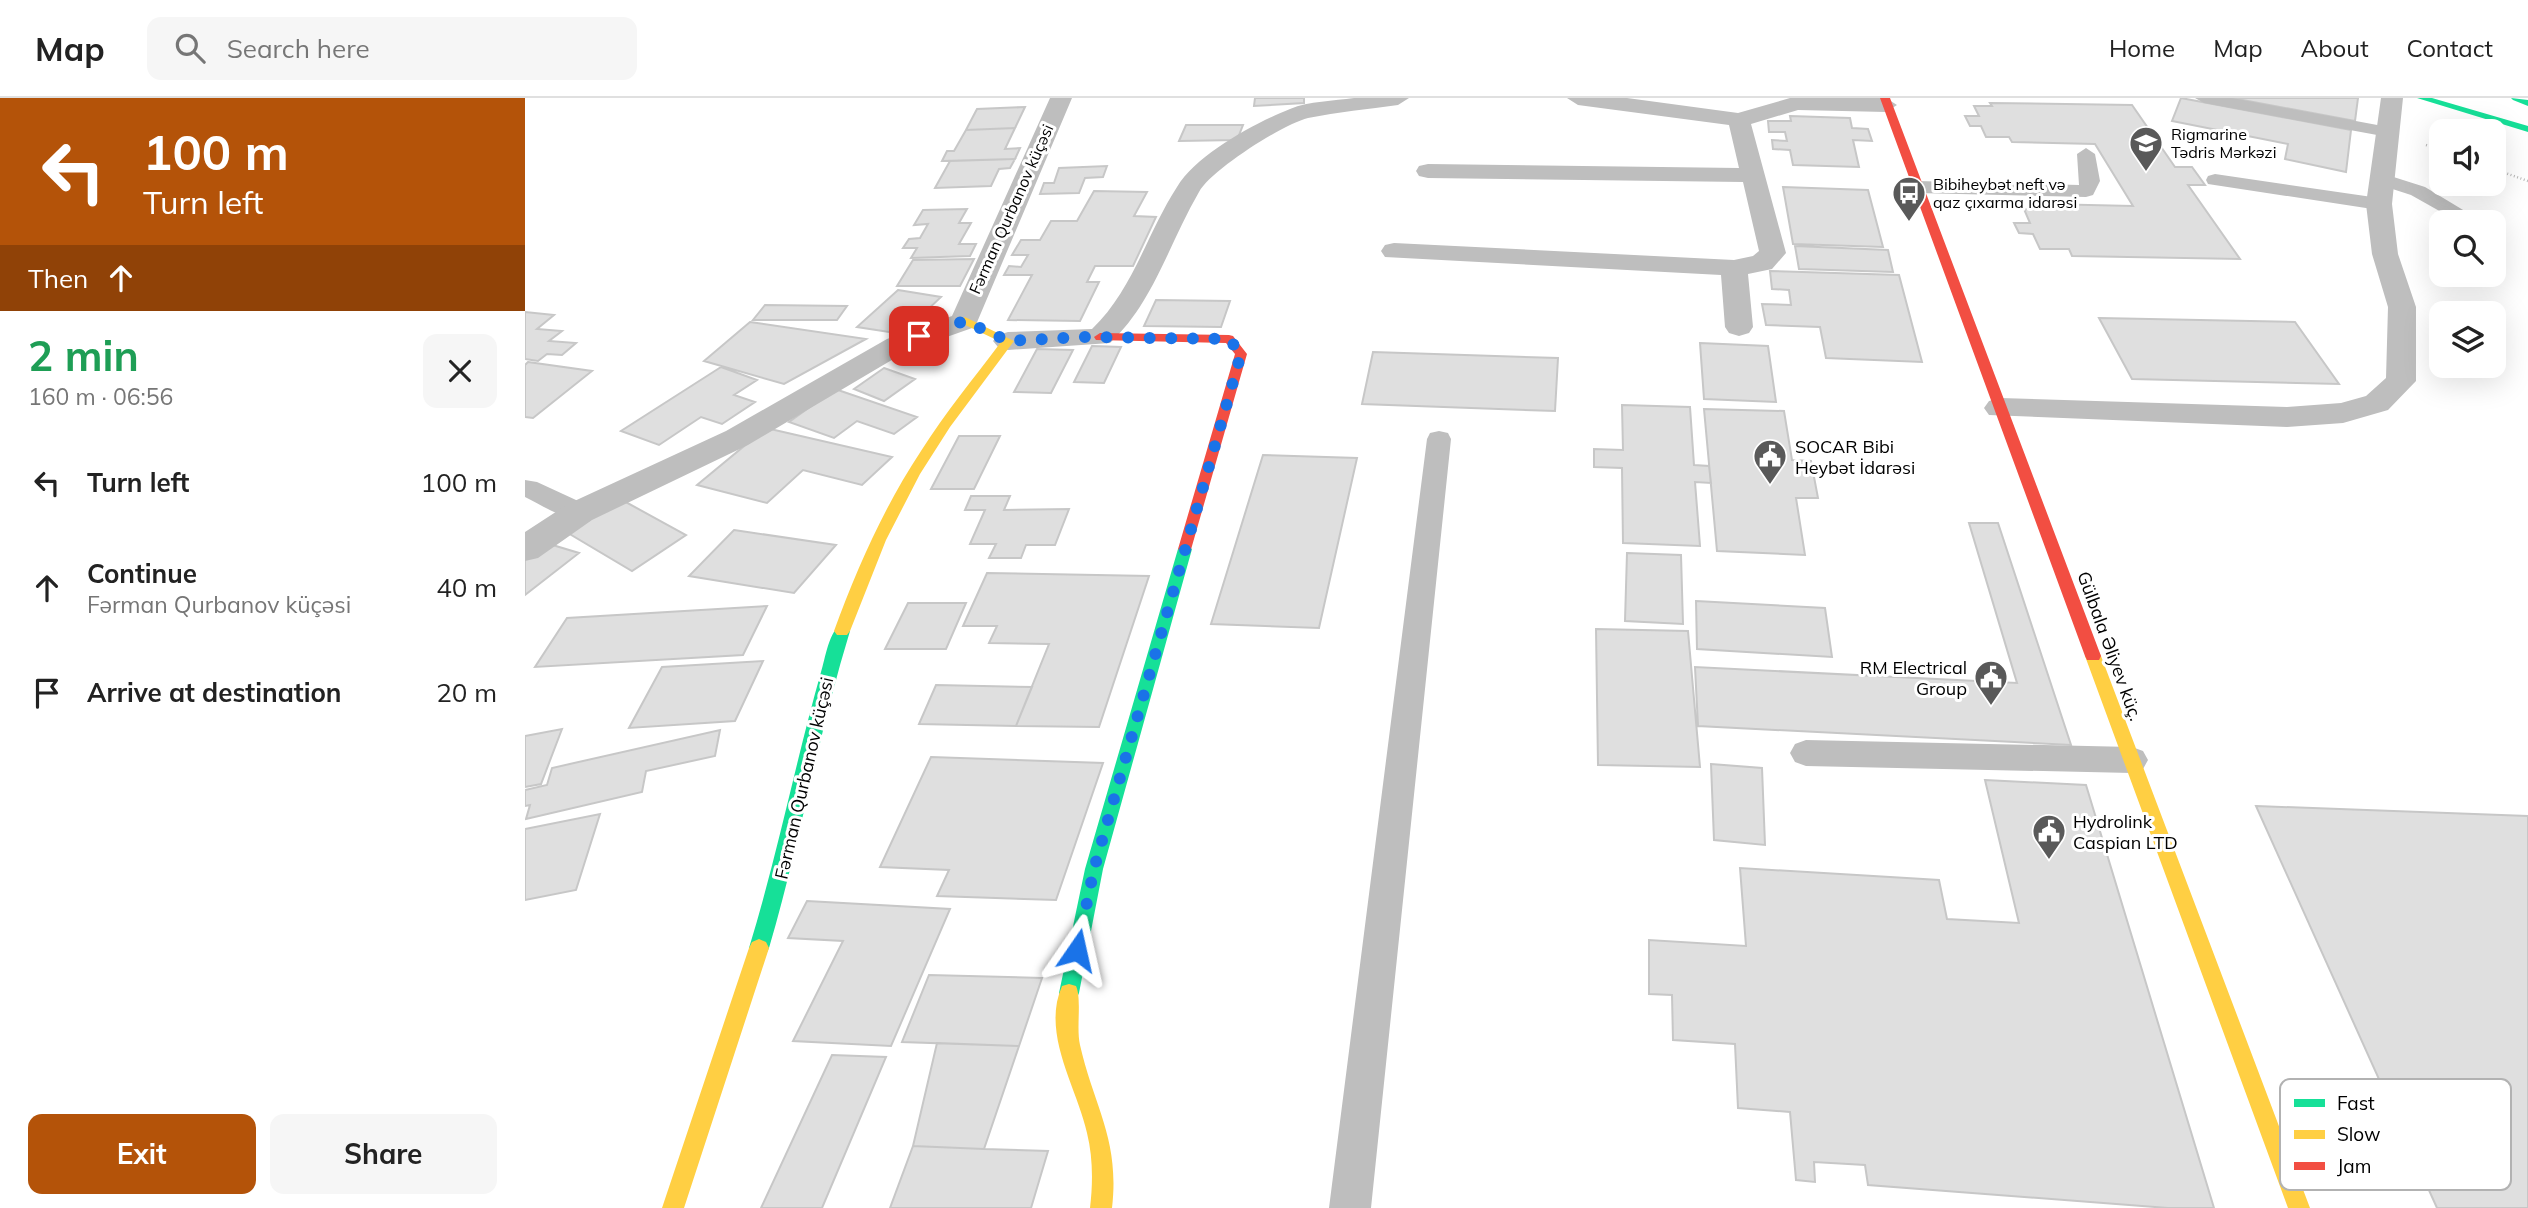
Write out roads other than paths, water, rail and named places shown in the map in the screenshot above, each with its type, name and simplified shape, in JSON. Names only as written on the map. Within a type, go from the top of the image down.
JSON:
[{"type":"street","name":"Fərman Qurbanov küçəsi","points":[[965,321],[973,295],[1061,98]]},
{"type":"street","points":[[1100,337],[1123,310],[1151,263],[1188,188],[1202,172],[1237,146],[1299,113],[1398,98]]},
{"type":"street","points":[[1578,98],[1739,120],[1797,103],[1886,102]]},
{"type":"street","points":[[2000,408],[2287,417],[2343,413],[2377,402],[2401,381],[2402,307],[2385,254],[2380,192],[2392,98]]},
{"type":"street","points":[[2422,98],[2528,129]]},
{"type":"street","name":"Gülbala Əliyev küç.","points":[[1886,102],[2280,1157]]},
{"type":"street","points":[[1394,251],[1734,268],[1762,263],[1773,253],[1739,120]]},
{"type":"street","points":[[1428,171],[1753,175]]},
{"type":"street","points":[[1734,268],[1739,327]]},
{"type":"street","points":[[525,549],[580,512],[737,438],[897,345],[965,321],[1008,341],[1100,337],[1229,339],[1241,354],[1094,869],[1066,1004],[1071,1060],[1096,1124],[1104,1188],[1101,1208]]},
{"type":"street","name":"Fərman Qurbanov küçəsi","points":[[673,1208],[781,881],[822,691],[857,588],[893,510],[927,452],[1008,341]]},
{"type":"street","name":"Gülbala Əliyev küç.","points":[[2292,1190],[2299,1208]]},
{"type":"lane","points":[[2204,98],[2388,132]]},
{"type":"lane","points":[[1917,187],[2086,191],[2091,181],[2086,153]]},
{"type":"lane","points":[[2215,180],[2380,192],[2418,191],[2452,210]]},
{"type":"lane","points":[[1350,1208],[1439,439]]},
{"type":"lane","points":[[528,488],[580,512]]},
{"type":"lane","points":[[1806,753],[2132,760]]},
{"type":"place","name":"Rigmarine Tədris Mərkəzi","points":[[2146,173]]},
{"type":"place","name":"Bibiheybət neft və qaz çıxarma idarəsi","points":[[1909,223]]},
{"type":"place","name":"SOCAR Bibi Heybət İdarəsi","points":[[1770,486]]},
{"type":"place","name":"RM Electrical Group","points":[[1991,707]]},
{"type":"place","name":"Hydrolink Caspian LTD","points":[[2049,861]]}]
